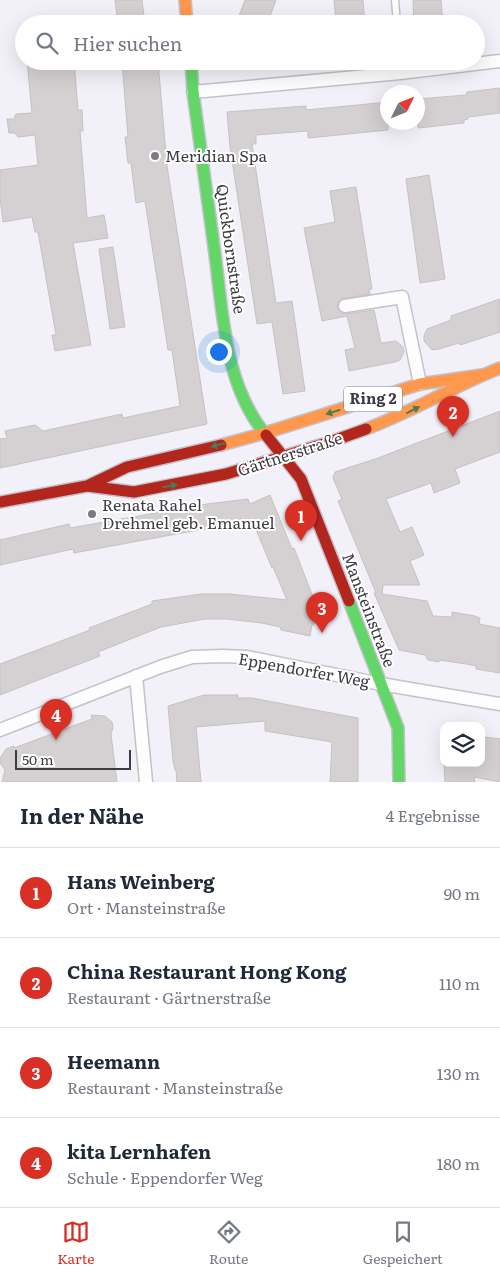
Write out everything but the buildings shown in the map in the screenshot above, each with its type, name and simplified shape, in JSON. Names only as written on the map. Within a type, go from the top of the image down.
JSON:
[{"type":"main road","points":[[186,0],[187,15]]},
{"type":"main road","name":"Quickbornstraße","points":[[192,70],[193,92],[229,349],[246,406],[254,421],[285,456]]},
{"type":"main road","name":"Gärtnerstraße","points":[[87,486],[134,492],[209,479],[285,456],[396,418],[500,368]]},
{"type":"main road","name":"Gärtnerstraße","points":[[0,502],[87,486],[127,467],[174,457],[265,433],[420,384],[482,375]]},
{"type":"main road","name":"Mansteinstraße","points":[[285,456],[301,479],[398,728],[399,782]]},
{"type":"street","points":[[485,62],[500,60]]},
{"type":"street","points":[[193,92],[423,70]]},
{"type":"street","points":[[346,306],[402,297],[420,384]]},
{"type":"street","name":"Eppendorfer Weg","points":[[0,730],[136,676],[192,657],[247,657],[381,684],[500,704]]},
{"type":"street","points":[[136,676],[146,782]]},
{"type":"lane","points":[[395,0],[396,15]]},
{"type":"traffic: fast","points":[[192,70],[227,346],[241,393],[252,415],[266,435]]},
{"type":"traffic: fast","points":[[349,601],[398,728],[399,782]]},
{"type":"traffic: slow","points":[[185,0],[186,15]]},
{"type":"traffic: slow","points":[[366,429],[500,368]]},
{"type":"traffic: slow","points":[[221,445],[420,384],[482,375]]},
{"type":"traffic: jam","points":[[87,486],[134,492],[226,474],[366,429]]},
{"type":"traffic: jam","points":[[266,435],[301,479],[349,601]]},
{"type":"traffic: jam","points":[[0,502],[87,486],[127,467],[221,445]]},
{"type":"place","name":"Meridian Spa","points":[[155,156]]},
{"type":"place","name":"China Restaurant Hong Kong","points":[[453,437]]},
{"type":"place","name":"Renata Rahel Drehmel geb. Emanuel","points":[[92,514]]},
{"type":"place","name":"Hans Weinberg","points":[[301,541]]},
{"type":"place","name":"Heemann","points":[[322,633]]},
{"type":"place","name":"kita Lernhafen","points":[[56,740]]}]
